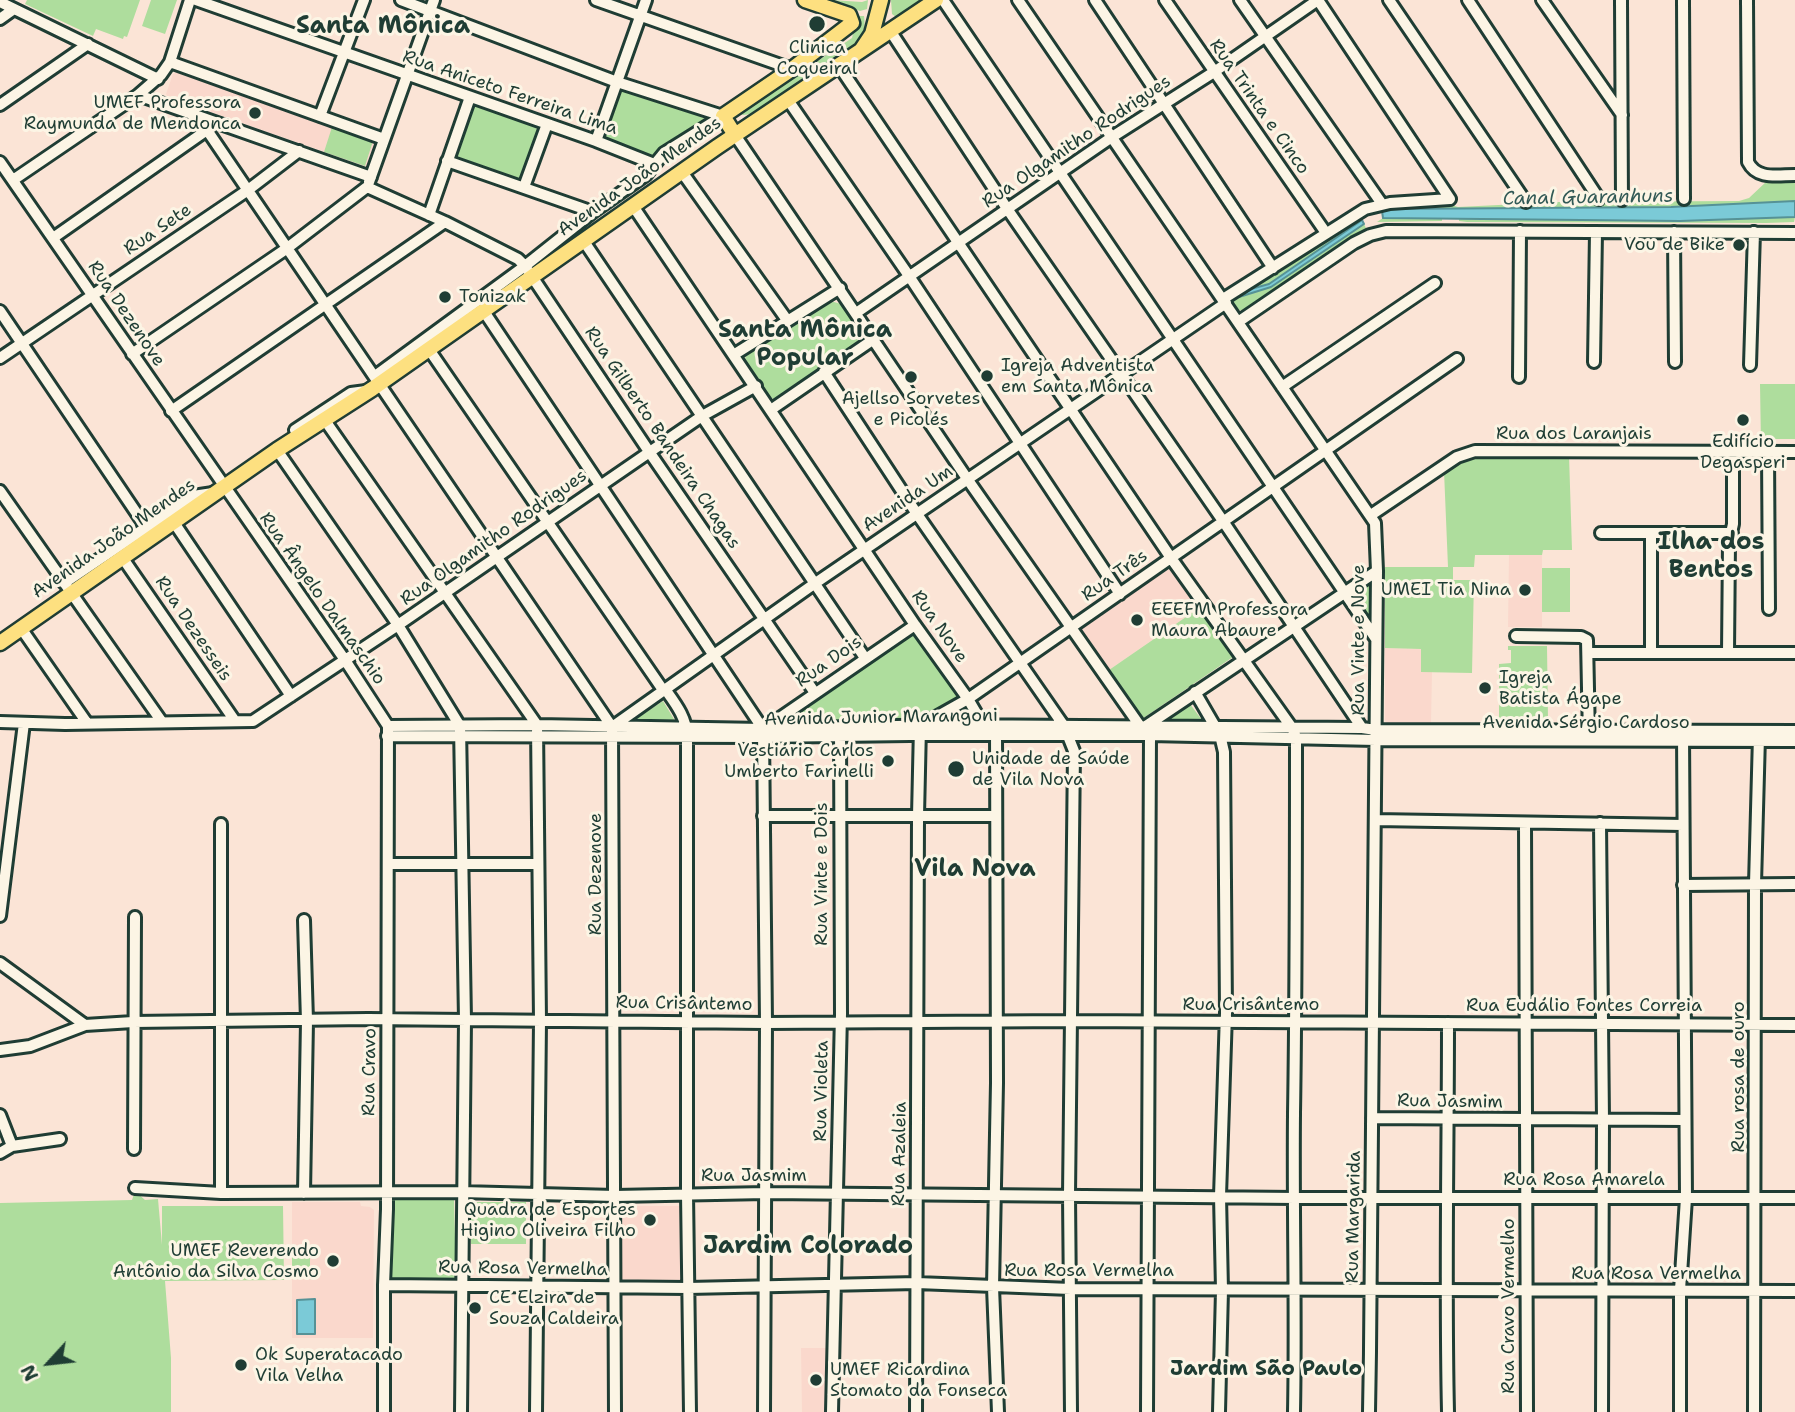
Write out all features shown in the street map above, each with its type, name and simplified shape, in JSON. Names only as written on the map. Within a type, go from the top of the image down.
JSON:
[{"type":"main road","points":[[735,135],[723,116],[851,26],[853,21],[849,15],[805,0]]},
{"type":"main road","name":"Avenida João Mendes","points":[[0,643],[67,588],[122,557],[149,532],[173,521],[483,310],[529,271],[583,240],[936,0]]},
{"type":"main road","points":[[881,3],[886,19],[897,28]]},
{"type":"main road","points":[[857,55],[872,33],[881,3]]},
{"type":"street","points":[[13,180],[158,79],[170,62],[190,0]]},
{"type":"street","name":"Rua Aniceto Ferreira Lima","points":[[196,0],[596,141],[654,164]]},
{"type":"street","points":[[320,116],[363,0]]},
{"type":"street","points":[[401,0],[432,5],[617,82],[723,116]]},
{"type":"street","points":[[596,0],[792,69]]},
{"type":"street","points":[[596,141],[646,0]]},
{"type":"street","points":[[943,0],[1376,639]]},
{"type":"street","name":"Rua Vinte e Nove","points":[[1018,0],[1371,515],[1376,530],[1377,571],[1372,1023]]},
{"type":"street","points":[[1095,0],[1273,268]]},
{"type":"street","name":"Rua Trinta e Cinco","points":[[1165,0],[1326,233]]},
{"type":"street","points":[[1240,0],[1382,204]]},
{"type":"street","name":"Rua Olgamitho Rodrigues","points":[[856,313],[1112,137],[1214,72],[1318,0]]},
{"type":"street","name":"Avenida Um","points":[[612,732],[664,690],[864,549],[968,480],[1224,301],[1357,213],[1382,204],[1450,199],[1318,0]]},
{"type":"street","points":[[1389,0],[1526,202]]},
{"type":"street","points":[[1468,0],[1599,199]]},
{"type":"street","points":[[1542,0],[1622,115]]},
{"type":"street","points":[[1621,0],[1622,200]]},
{"type":"street","points":[[1684,0],[1684,199]]},
{"type":"street","points":[[1747,0],[1747,158],[1756,173],[1795,174]]},
{"type":"street","points":[[0,2],[15,4],[158,79]]},
{"type":"street","points":[[0,19],[15,4]]},
{"type":"street","points":[[132,354],[286,249],[369,182],[432,5]]},
{"type":"street","points":[[897,28],[1008,210],[1362,728]]},
{"type":"street","points":[[0,105],[88,44]]},
{"type":"street","points":[[170,62],[384,139]]},
{"type":"street","points":[[839,66],[1171,558],[1294,732],[1294,1412]]},
{"type":"street","points":[[138,95],[209,125],[299,152],[369,182],[518,259],[529,271],[593,212],[646,175],[664,153],[723,116]]},
{"type":"street","points":[[429,215],[470,97]]},
{"type":"street","points":[[788,100],[909,276],[1120,594]]},
{"type":"street","points":[[524,187],[547,124]]},
{"type":"street","points":[[209,125],[286,249],[327,305],[374,383],[497,555],[612,732]]},
{"type":"street","points":[[53,238],[209,125]]},
{"type":"street","points":[[735,135],[1070,628],[1145,729],[1147,1412]]},
{"type":"street","name":"Rua Sete","points":[[0,358],[248,190],[299,152]]},
{"type":"street","points":[[447,161],[593,212]]},
{"type":"street","name":"Rua Dezenove","points":[[0,162],[224,487]]},
{"type":"street","points":[[682,172],[787,320]]},
{"type":"street","name":"Rua Nove","points":[[634,206],[915,625],[991,730]]},
{"type":"street","points":[[171,411],[445,222]]},
{"type":"street","points":[[1238,322],[1354,243],[1370,235],[1393,231],[1795,233]]},
{"type":"street","points":[[1519,377],[1520,231]]},
{"type":"street","points":[[1594,362],[1596,232]]},
{"type":"street","points":[[1674,232],[1675,362]]},
{"type":"street","points":[[1750,365],[1754,233]]},
{"type":"street","points":[[583,240],[865,658]]},
{"type":"street","name":"Avenida João Mendes","points":[[67,588],[149,532],[193,496],[224,487],[238,468],[351,393],[374,383],[529,271]]},
{"type":"street","name":"Rua Gilberto Bandeira Chagas","points":[[529,271],[764,619]]},
{"type":"street","points":[[1282,387],[1435,283]]},
{"type":"street","points":[[735,354],[840,288]]},
{"type":"street","points":[[483,310],[763,733],[766,1023],[764,1412]]},
{"type":"street","points":[[0,311],[149,532]]},
{"type":"street","points":[[772,409],[874,339]]},
{"type":"street","points":[[428,348],[677,706],[687,732],[690,1412]]},
{"type":"street","name":"Rua Três","points":[[920,730],[1457,359]]},
{"type":"street","points":[[824,372],[916,514],[1021,662],[1066,731],[1074,751],[1069,1195],[1071,1412]]},
{"type":"street","name":"Rua Olgamitho Rodrigues","points":[[235,721],[253,721],[702,416],[756,386]]},
{"type":"street","points":[[324,419],[537,725],[540,1021],[536,1412]]},
{"type":"street","points":[[277,450],[398,625],[461,732],[465,1020],[461,1192],[461,1412]]},
{"type":"street","name":"Rua dos Laranjais","points":[[1371,515],[1457,457],[1475,451],[1795,452]]},
{"type":"street","points":[[1728,653],[1733,452]]},
{"type":"street","points":[[1768,452],[1769,609]]},
{"type":"street","name":"Rua Ângelo Dalmaschio","points":[[224,487],[345,660],[387,732]]},
{"type":"street","points":[[0,491],[162,722]]},
{"type":"street","points":[[173,521],[291,696]]},
{"type":"street","points":[[1601,533],[1732,533]]},
{"type":"street","points":[[1651,533],[1651,653]]},
{"type":"street","name":"Rua Dezesseis","points":[[122,557],[235,721]]},
{"type":"street","points":[[1145,729],[1195,692],[1377,571]]},
{"type":"street","points":[[764,619],[815,693]]},
{"type":"street","name":"Rua Dois","points":[[763,733],[815,693],[915,625]]},
{"type":"street","points":[[21,628],[87,723]]},
{"type":"street","points":[[1516,636],[1583,637],[1587,640],[1589,736]]},
{"type":"street","points":[[1588,653],[1795,653]]},
{"type":"street","points":[[1195,692],[1218,731],[1224,752],[1225,1022],[1220,1196],[1222,1290],[1219,1412]]},
{"type":"street","points":[[0,722],[235,721]]},
{"type":"street","points":[[0,916],[24,723]]},
{"type":"street","name":"Avenida Junior Marangoni","points":[[461,732],[537,725],[612,732]]},
{"type":"street","name":"Avenida Junior Marangoni","points":[[1294,732],[1362,728],[1376,735]]},
{"type":"street","name":"Avenida Junior Marangoni","points":[[387,732],[461,732],[537,737],[612,732],[1145,729],[1376,735]]},
{"type":"street","name":"Rua Azaleia","points":[[916,1412],[920,730]]},
{"type":"street","points":[[991,730],[996,816],[993,1287],[998,1412]]},
{"type":"street","name":"Rua Vinte e Dois","points":[[840,731],[840,1022]]},
{"type":"street","name":"Rua Cravo","points":[[384,1412],[388,1020],[387,732]]},
{"type":"street","name":"Rua Dezenove","points":[[612,732],[615,1412]]},
{"type":"street","name":"Avenida Sérgio Cardoso","points":[[1376,735],[1759,736],[1795,732]]},
{"type":"street","points":[[1680,1412],[1680,1290],[1686,1198],[1683,736]]},
{"type":"street","name":"Avenida Sérgio Cardoso","points":[[1759,736],[1795,741]]},
{"type":"street","name":"Rua rosa de ouro","points":[[1754,1412],[1755,884],[1759,736]]},
{"type":"street","points":[[762,817],[996,816]]},
{"type":"street","points":[[1375,820],[1683,825]]},
{"type":"street","name":"Rua Cravo Vermelho","points":[[1524,823],[1527,1412]]},
{"type":"street","points":[[1600,823],[1602,1412]]},
{"type":"street","points":[[221,824],[221,1193]]},
{"type":"street","points":[[388,864],[538,863]]},
{"type":"street","points":[[1683,885],[1795,884]]},
{"type":"street","points":[[134,1149],[135,917]]},
{"type":"street","points":[[304,920],[307,1021],[304,1193]]},
{"type":"street","points":[[0,963],[85,1025]]},
{"type":"street","name":"Rua Crisântemo","points":[[0,1049],[30,1046],[85,1025],[133,1022],[465,1020],[1372,1023]]},
{"type":"street","name":"Rua Violeta","points":[[832,1412],[840,1022]]},
{"type":"street","name":"Rua Eudálio Fontes Correia","points":[[1372,1023],[1795,1024]]},
{"type":"street","name":"Rua Margarida","points":[[1369,1412],[1373,1196],[1372,1023]]},
{"type":"street","points":[[1448,1023],[1448,1412]]},
{"type":"street","points":[[0,1115],[12,1146]]},
{"type":"street","name":"Rua Jasmim","points":[[1372,1118],[1685,1119]]},
{"type":"street","points":[[0,1153],[12,1146],[60,1139]]},
{"type":"street","name":"Rua Jasmim","points":[[135,1188],[221,1193],[461,1192],[615,1196],[766,1193],[1296,1198],[1373,1196]]},
{"type":"street","name":"Rua Rosa Amarela","points":[[1373,1196],[1795,1198]]},
{"type":"street","name":"Rua Rosa Vermelha","points":[[384,1285],[688,1288],[917,1283],[1071,1289],[1795,1291]]},
{"type":"shaded area","name":"UMEF Professora Raymunda de Mendonca","points":[[177,72],[373,141],[375,146],[369,165],[365,166],[168,97],[166,94],[173,74]]},
{"type":"shaded area","name":"UMEI Tia Nina","points":[[1509,555],[1542,555],[1542,627],[1508,627]]},
{"type":"shaded area","name":"EEEFM Professora Maura Abaure","points":[[1170,568],[1199,608],[1109,670],[1081,630],[1082,626]]},
{"type":"shaded area","points":[[1385,648],[1421,649],[1421,671],[1432,672],[1431,723],[1385,721]]},
{"type":"shaded area","name":"UMEF Reverendo Antônio da Silva Cosmo","points":[[292,1202],[360,1202],[361,1206],[374,1210],[373,1338],[292,1338]]},
{"type":"shaded area","points":[[620,1206],[681,1206],[682,1283],[621,1283]]},
{"type":"shaded area","name":"UMEF Ricardina Stomato da Fonseca","points":[[801,1348],[830,1348],[830,1412],[802,1412]]},
{"type":"green space","points":[[27,0],[140,0],[127,37],[124,36],[123,39],[96,29],[93,36],[25,4]]},
{"type":"green space","points":[[151,0],[177,0],[165,34],[142,26]]},
{"type":"green space","points":[[831,0],[868,0],[867,9],[860,11]]},
{"type":"green space","points":[[891,0],[922,0],[896,17],[892,14]]},
{"type":"green space","points":[[857,16],[864,16],[865,24],[862,35],[854,45],[752,114],[743,115],[738,112],[744,108],[746,110],[786,83],[785,80],[804,67],[806,69],[852,38]]},
{"type":"green space","points":[[622,89],[711,118],[652,158],[602,138]]},
{"type":"green space","points":[[473,103],[540,126],[521,182],[454,157]]},
{"type":"green space","points":[[332,127],[373,141],[365,166],[324,152]]},
{"type":"green space","points":[[1795,180],[1795,201],[1671,207],[1382,211],[1382,208],[1441,202],[1458,207],[1559,202],[1739,201],[1749,198],[1767,181]]},
{"type":"green space","points":[[1361,216],[1362,220],[1269,284],[1245,291]]},
{"type":"green space","points":[[1795,217],[1794,222],[1766,223],[1467,222],[1459,219],[1377,222],[1383,218],[1680,221]]},
{"type":"green space","points":[[1364,224],[1367,230],[1245,311],[1238,310],[1233,296],[1271,287]]},
{"type":"green space","points":[[826,303],[845,305],[864,335],[862,341],[776,400],[771,398],[745,360],[746,353]]},
{"type":"green space","points":[[1760,384],[1795,384],[1795,439],[1774,439],[1768,445],[1761,445]]},
{"type":"green space","points":[[1569,455],[1572,550],[1543,550],[1542,555],[1475,555],[1474,567],[1453,567],[1453,580],[1474,580],[1472,673],[1421,672],[1421,649],[1385,648],[1385,567],[1448,567],[1444,471],[1473,457]]},
{"type":"green space","points":[[1542,568],[1570,568],[1570,612],[1542,612]]},
{"type":"green space","points":[[1367,584],[1370,587],[1369,617],[1354,594]]},
{"type":"green space","points":[[1199,608],[1233,657],[1142,719],[1109,670]]},
{"type":"green space","points":[[914,634],[918,635],[960,695],[958,700],[927,718],[911,722],[787,721]]},
{"type":"green space","points":[[1508,646],[1547,646],[1548,720],[1509,720],[1499,724],[1499,664],[1511,663],[1511,650],[1508,650]]},
{"type":"green space","points":[[663,701],[677,724],[631,722]]},
{"type":"green space","points":[[1190,704],[1205,724],[1164,723]]},
{"type":"green space","points":[[966,707],[976,721],[945,720],[947,717]]},
{"type":"green space","points":[[135,1191],[145,1200],[158,1199],[162,1245],[162,1206],[283,1206],[284,1280],[165,1281],[171,1358],[171,1412],[0,1412],[0,1203],[132,1200]]},
{"type":"green space","points":[[393,1198],[454,1198],[454,1280],[391,1279]]},
{"type":"green space","points":[[470,1202],[526,1202],[526,1244],[471,1244]]},
{"type":"green space","points":[[292,1247],[310,1248],[310,1274],[292,1274]]},
{"type":"water","points":[[1795,201],[1795,217],[1680,221],[1383,218],[1382,211],[1671,207]]},
{"type":"water","points":[[1362,220],[1364,224],[1271,287],[1239,297],[1236,293],[1269,284]]},
{"type":"water","points":[[315,1299],[315,1334],[297,1334],[297,1300]]},
{"type":"place","name":"Clinica Coqueiral","points":[[817,24]]},
{"type":"place","name":"UMEF Professora Raymunda de Mendonca","points":[[255,113]]},
{"type":"place","name":"Vou de Bike","points":[[1739,245]]},
{"type":"place","name":"Tonizak","points":[[445,297]]},
{"type":"place","name":"Igreja Adventista em Santa Mônica","points":[[987,376]]},
{"type":"place","name":"Ajellso Sorvetes e Picolés","points":[[911,377]]},
{"type":"place","name":"Edifício Degasperi","points":[[1743,420]]},
{"type":"place","name":"UMEI Tia Nina","points":[[1525,590]]},
{"type":"place","name":"EEEFM Professora Maura Abaure","points":[[1137,620]]},
{"type":"place","name":"Igreja Batista Ágape","points":[[1485,688]]},
{"type":"place","name":"Vestiário Carlos Umberto Farinelli","points":[[888,761]]},
{"type":"place","name":"Unidade de Saúde de Vila Nova","points":[[956,769]]},
{"type":"place","name":"Quadra de Esportes Higino Oliveira Filho","points":[[650,1220]]},
{"type":"place","name":"UMEF Reverendo Antônio da Silva Cosmo","points":[[333,1261]]},
{"type":"place","name":"CE Elzira de Souza Caldeira","points":[[475,1308]]},
{"type":"place","name":"Ok Superatacado Vila Velha","points":[[241,1365]]},
{"type":"place","name":"UMEF Ricardina Stomato da Fonseca","points":[[816,1380]]},
{"type":"district","name":"Santa Mônica","points":[[383,27]]},
{"type":"district","name":"Santa Mônica Popular","points":[[805,345]]},
{"type":"district","name":"Ilha dos Bentos","points":[[1711,557]]},
{"type":"district","name":"Vila Nova","points":[[975,870]]},
{"type":"district","name":"Jardim Colorado","points":[[808,1247]]},
{"type":"district","name":"Jardim São Paulo","points":[[1266,1370]]},
{"type":"water label","name":"Canal Guaranhuns","points":[[1588,198]]}]
